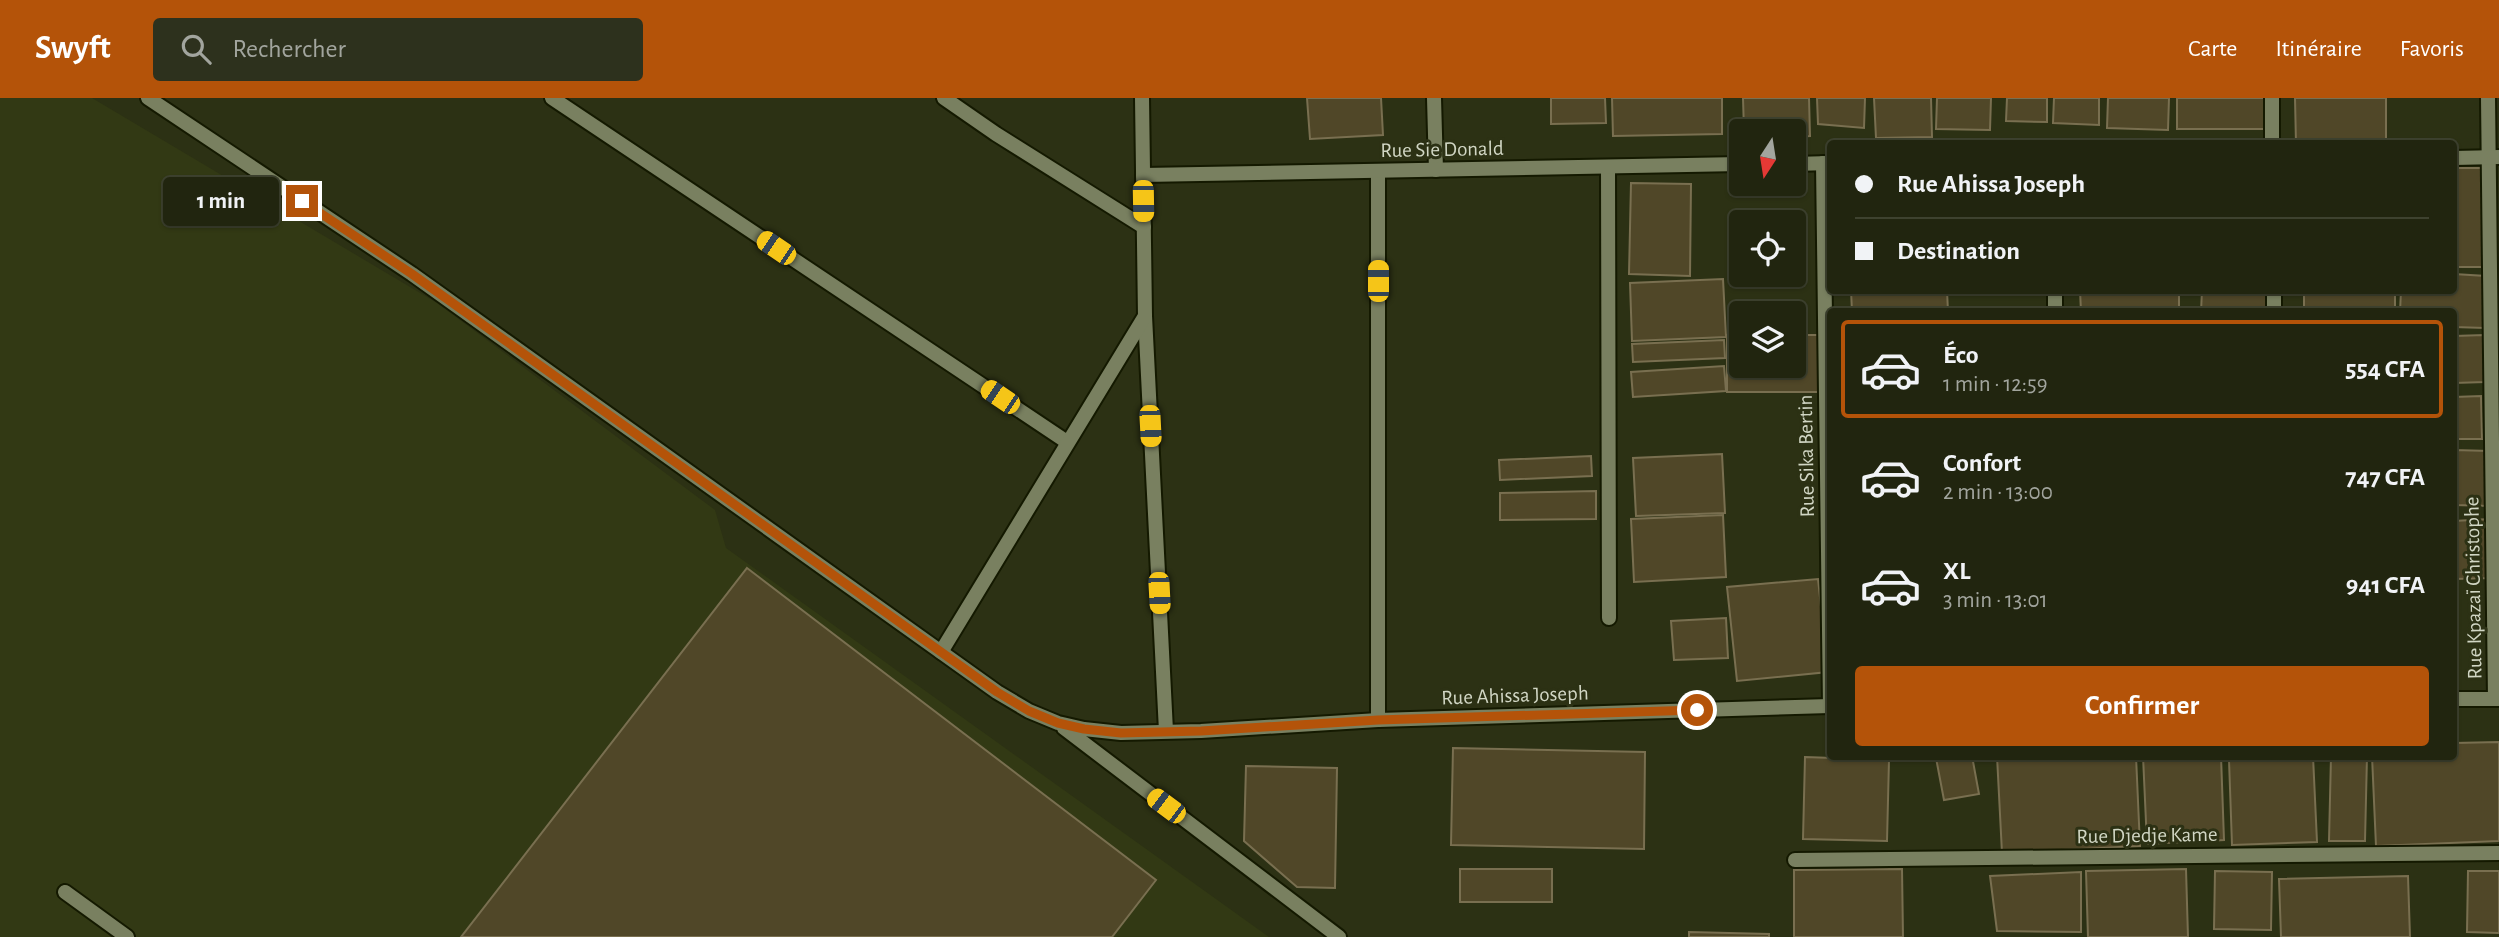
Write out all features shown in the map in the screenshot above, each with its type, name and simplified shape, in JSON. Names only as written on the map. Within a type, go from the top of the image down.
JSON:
[{"type":"street","points":[[148,98],[412,274],[997,692],[1029,711],[1058,723],[1339,937]]},
{"type":"street","points":[[552,98],[1067,442]]},
{"type":"street","points":[[944,98],[1144,227]]},
{"type":"street","points":[[1142,98],[1145,316],[1166,732]]},
{"type":"street","points":[[1434,98],[1436,170]]},
{"type":"street","points":[[2272,98],[2272,140]]},
{"type":"street","name":"Rue Kpazaï Christophe","points":[[2488,98],[2494,158],[2497,699]]},
{"type":"street","points":[[2457,158],[2494,158]]},
{"type":"street","points":[[1806,163],[1827,163]]},
{"type":"street","name":"Rue Sie Donald","points":[[1143,175],[1729,164]]},
{"type":"street","points":[[1608,167],[1609,618]]},
{"type":"street","points":[[1378,171],[1378,720]]},
{"type":"street","points":[[941,652],[1145,316]]},
{"type":"street","points":[[2457,699],[2497,699]]},
{"type":"street","name":"Rue Ahissa Joseph","points":[[1058,723],[1121,733],[1378,720],[1827,706]]},
{"type":"street","name":"Rue Djedje Kame","points":[[1795,860],[2499,853]]},
{"type":"street","points":[[65,892],[127,937]]},
{"type":"shaded area","points":[[0,98],[92,98],[437,303],[715,510],[726,548],[1269,937],[0,937]]},
{"type":"building","points":[[1307,98],[1381,98],[1383,135],[1310,139]]},
{"type":"building","points":[[1551,98],[1605,98],[1606,123],[1551,124]]},
{"type":"building","points":[[1612,98],[1722,98],[1722,134],[1613,136]]},
{"type":"building","points":[[1743,98],[1809,98],[1810,136],[1806,136],[1806,119],[1744,119]]},
{"type":"building","points":[[1817,98],[1865,98],[1864,128],[1818,124]]},
{"type":"building","points":[[1874,98],[1931,98],[1932,137],[1876,138]]},
{"type":"building","points":[[1937,98],[1991,98],[1990,130],[1936,129]]},
{"type":"building","points":[[2007,98],[2047,98],[2047,122],[2006,121]]},
{"type":"building","points":[[2054,98],[2099,98],[2099,125],[2053,123]]},
{"type":"building","points":[[2108,98],[2169,98],[2168,130],[2107,128]]},
{"type":"building","points":[[2177,98],[2265,98],[2265,129],[2177,129]]},
{"type":"building","points":[[2295,98],[2386,98],[2386,140],[2296,140]]},
{"type":"building","points":[[2457,168],[2484,168],[2485,267],[2457,267]]},
{"type":"building","points":[[1631,183],[1691,184],[1690,276],[1629,274]]},
{"type":"building","points":[[2457,274],[2486,276],[2485,328],[2457,327],[2457,308],[2400,308],[2401,294],[2457,294]]},
{"type":"building","points":[[1723,279],[1726,337],[1632,341],[1630,283]]},
{"type":"building","points":[[1851,294],[1947,294],[1948,308],[1852,308]]},
{"type":"building","points":[[2080,294],[2179,294],[2179,308],[2081,308]]},
{"type":"building","points":[[2202,294],[2269,294],[2269,308],[2201,308]]},
{"type":"building","points":[[2304,294],[2395,294],[2395,308],[2304,308]]},
{"type":"building","points":[[1727,335],[1729,378],[1806,378],[1806,335],[1818,335],[1818,392],[1727,392]]},
{"type":"building","points":[[2484,335],[2485,382],[2457,383],[2457,336]]},
{"type":"building","points":[[1724,340],[1725,358],[1633,362],[1632,344]]},
{"type":"building","points":[[1724,366],[1726,391],[1633,397],[1631,372]]},
{"type":"building","points":[[2481,396],[2482,439],[2457,439],[2457,397]]},
{"type":"building","points":[[2457,450],[2490,451],[2489,506],[2457,505]]},
{"type":"building","points":[[1722,454],[1725,513],[1636,516],[1633,458]]},
{"type":"building","points":[[1591,456],[1592,476],[1500,480],[1499,460]]},
{"type":"building","points":[[1596,491],[1596,519],[1500,520],[1500,493]]},
{"type":"building","points":[[1723,515],[1726,577],[1634,582],[1631,519]]},
{"type":"building","points":[[2489,519],[2492,578],[2457,579],[2457,521]]},
{"type":"building","points":[[747,568],[1156,880],[1112,937],[461,937]]},
{"type":"building","points":[[1818,579],[1827,672],[1737,681],[1727,587]]},
{"type":"building","points":[[1726,618],[1728,658],[1674,660],[1671,621]]},
{"type":"building","points":[[2499,742],[2499,841],[2376,846],[2372,760],[2457,760],[2457,743]]},
{"type":"building","points":[[1453,748],[1645,752],[1644,849],[1451,845]]},
{"type":"building","points":[[1805,757],[1827,758],[1827,760],[1889,760],[1887,841],[1803,839]]},
{"type":"building","points":[[1936,760],[1973,760],[1979,794],[1944,800]]},
{"type":"building","points":[[1997,760],[2136,760],[2140,846],[2002,853]]},
{"type":"building","points":[[2143,760],[2221,760],[2224,840],[2147,844]]},
{"type":"building","points":[[2229,760],[2313,760],[2317,842],[2232,845]]},
{"type":"building","points":[[2331,760],[2367,760],[2365,841],[2329,841]]},
{"type":"building","points":[[1246,766],[1337,768],[1335,888],[1297,887],[1244,841]]},
{"type":"building","points":[[1460,869],[1552,869],[1552,902],[1460,902]]},
{"type":"building","points":[[1902,869],[1903,937],[1794,937],[1794,870]]},
{"type":"building","points":[[2186,869],[2188,937],[2088,937],[2086,871]]},
{"type":"building","points":[[2215,871],[2272,872],[2271,930],[2214,929]]},
{"type":"building","points":[[2468,871],[2499,871],[2499,933],[2467,932]]},
{"type":"building","points":[[2081,872],[2081,932],[1997,931],[1990,876]]},
{"type":"building","points":[[2408,876],[2410,937],[2281,937],[2279,879]]},
{"type":"building","points":[[1689,932],[1769,934],[1769,937],[1689,937]]},
{"type":"route","points":[[302,201],[412,274],[997,692],[1029,711],[1058,723],[1121,733],[1378,720],[1697,710]]}]
